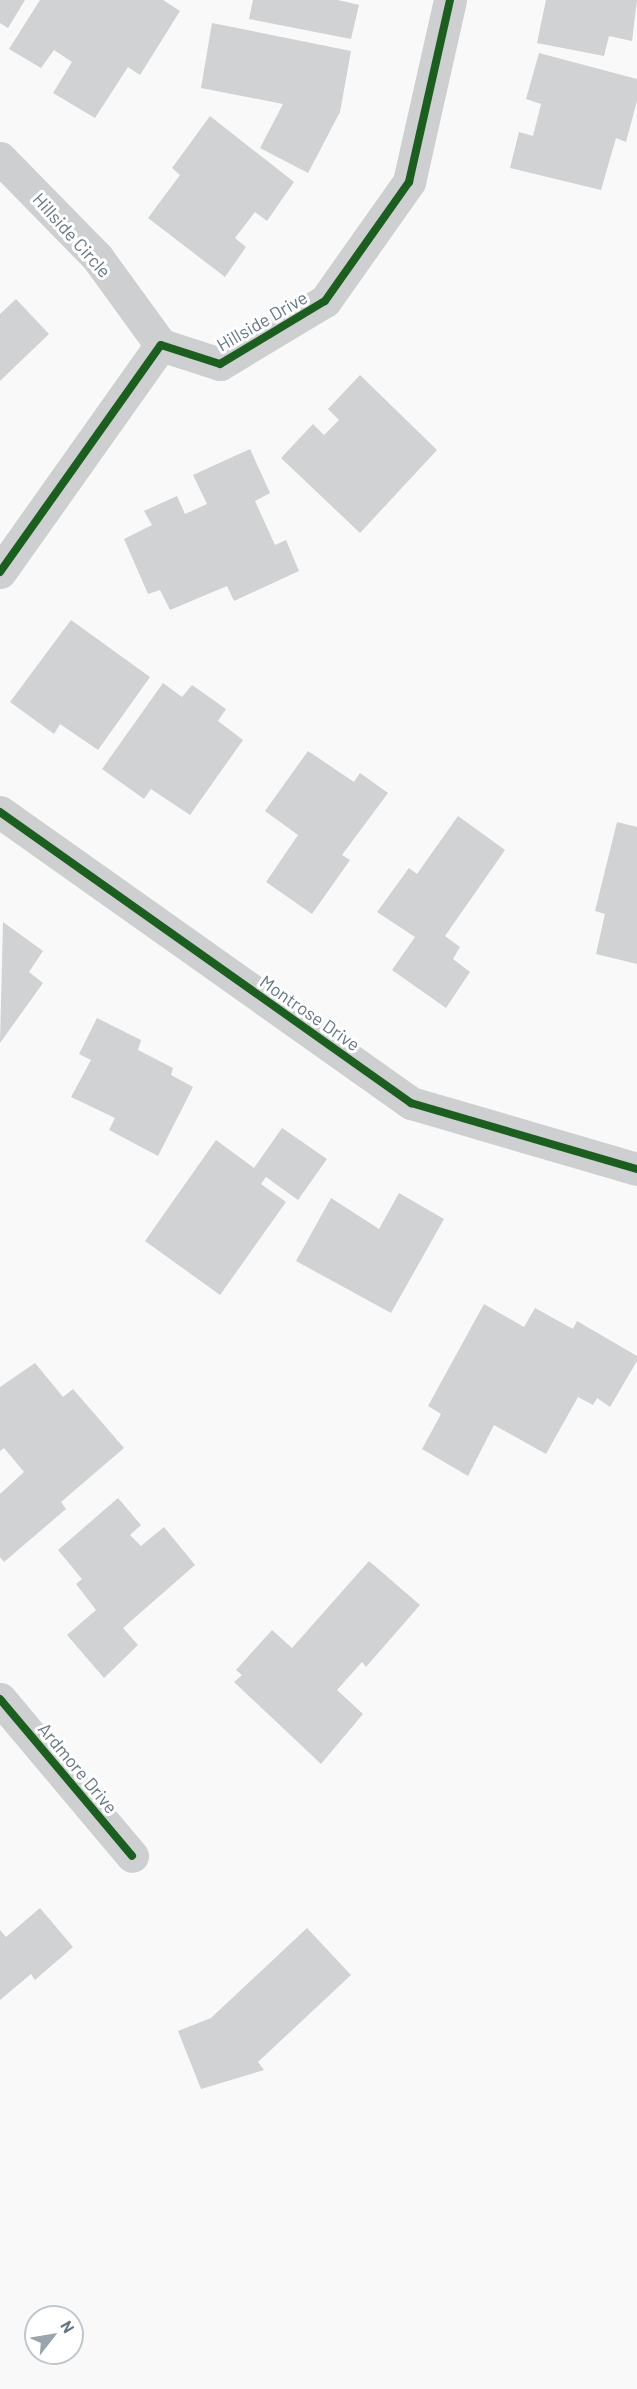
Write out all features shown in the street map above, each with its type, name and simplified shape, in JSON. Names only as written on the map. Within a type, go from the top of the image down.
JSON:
[{"type":"street","name":"Hillside Drive","points":[[160,345],[220,364],[325,301],[409,182],[450,0]]},
{"type":"street","name":"Hillside Circle","points":[[0,158],[97,257],[160,345]]},
{"type":"street","points":[[0,572],[160,345]]},
{"type":"street","name":"Montrose Drive","points":[[0,812],[411,1103],[637,1169]]},
{"type":"street","name":"Ardmore Drive","points":[[0,1699],[132,1856]]},
{"type":"building","points":[[0,0],[25,0],[8,28],[0,23]]},
{"type":"building","points":[[40,0],[163,0],[180,11],[140,75],[128,67],[95,118],[53,93],[72,62],[54,50],[41,68],[9,49]]},
{"type":"building","points":[[253,0],[338,0],[359,5],[351,39],[249,19]]},
{"type":"building","points":[[546,0],[637,0],[632,41],[609,36],[604,56],[537,43]]},
{"type":"building","points":[[212,23],[351,51],[340,112],[308,173],[260,148],[283,104],[201,88]]},
{"type":"building","points":[[539,53],[637,79],[637,101],[626,142],[616,138],[601,190],[510,168],[519,132],[533,136],[541,104],[526,99]]},
{"type":"building","points":[[210,116],[294,182],[267,221],[255,212],[235,238],[246,247],[225,277],[148,218],[180,175],[172,168]]},
{"type":"building","points":[[16,299],[49,334],[0,381],[0,314]]},
{"type":"building","points":[[360,375],[437,450],[360,533],[281,458],[313,424],[324,435],[339,420],[328,409]]},
{"type":"building","points":[[250,449],[270,493],[255,501],[275,545],[286,540],[299,571],[234,601],[227,586],[170,610],[160,590],[148,594],[124,539],[152,525],[144,511],[177,496],[185,514],[207,504],[193,475]]},
{"type":"building","points":[[71,620],[150,677],[98,750],[60,724],[54,734],[10,702]]},
{"type":"building","points":[[163,683],[182,697],[192,685],[226,709],[218,721],[243,740],[190,815],[151,789],[144,799],[102,769]]},
{"type":"building","points":[[308,751],[354,782],[360,773],[388,793],[342,855],[350,860],[312,914],[266,882],[298,835],[265,811]]},
{"type":"building","points":[[458,816],[505,850],[445,936],[460,947],[453,959],[470,972],[446,1008],[392,970],[415,937],[377,912],[409,868],[417,874]]},
{"type":"building","points":[[617,822],[637,827],[637,964],[596,954],[605,914],[595,911]]},
{"type":"building","points":[[3,922],[43,951],[29,972],[43,983],[0,1043]]},
{"type":"building","points":[[97,1018],[141,1040],[138,1050],[173,1068],[171,1075],[193,1087],[158,1156],[109,1130],[115,1118],[71,1097],[91,1060],[79,1054]]},
{"type":"building","points":[[282,1128],[327,1159],[298,1200],[266,1177],[261,1184],[286,1202],[220,1295],[145,1241],[216,1140],[254,1168]]},
{"type":"building","points":[[399,1193],[444,1219],[391,1313],[296,1261],[331,1198],[379,1229]]},
{"type":"building","points":[[484,1304],[524,1327],[535,1308],[573,1329],[577,1321],[637,1356],[637,1361],[610,1407],[597,1398],[593,1405],[578,1397],[546,1454],[494,1425],[468,1476],[422,1449],[441,1414],[428,1406]]},
{"type":"building","points":[[35,1363],[63,1397],[73,1389],[124,1448],[61,1502],[66,1509],[4,1562],[0,1557],[0,1494],[24,1472],[4,1448],[0,1451],[0,1387]]},
{"type":"building","points":[[118,1498],[141,1525],[130,1535],[141,1546],[164,1527],[195,1565],[123,1628],[138,1645],[104,1678],[67,1635],[96,1610],[76,1584],[82,1579],[58,1550]]},
{"type":"building","points":[[369,1561],[420,1605],[366,1667],[362,1662],[337,1690],[363,1714],[321,1764],[234,1682],[242,1675],[236,1670],[272,1630],[292,1648]]},
{"type":"building","points":[[40,1908],[73,1947],[35,1980],[31,1974],[0,2000],[0,1930],[6,1937]]},
{"type":"building","points":[[307,1928],[351,1975],[258,2062],[264,2070],[201,2089],[178,2031],[211,2018]]},
{"type":"cycle path","points":[[0,572],[161,345],[220,364],[325,301],[409,182],[450,0]]},
{"type":"cycle path","points":[[0,812],[411,1103],[637,1169]]},
{"type":"cycle path","points":[[0,1699],[132,1856]]}]
